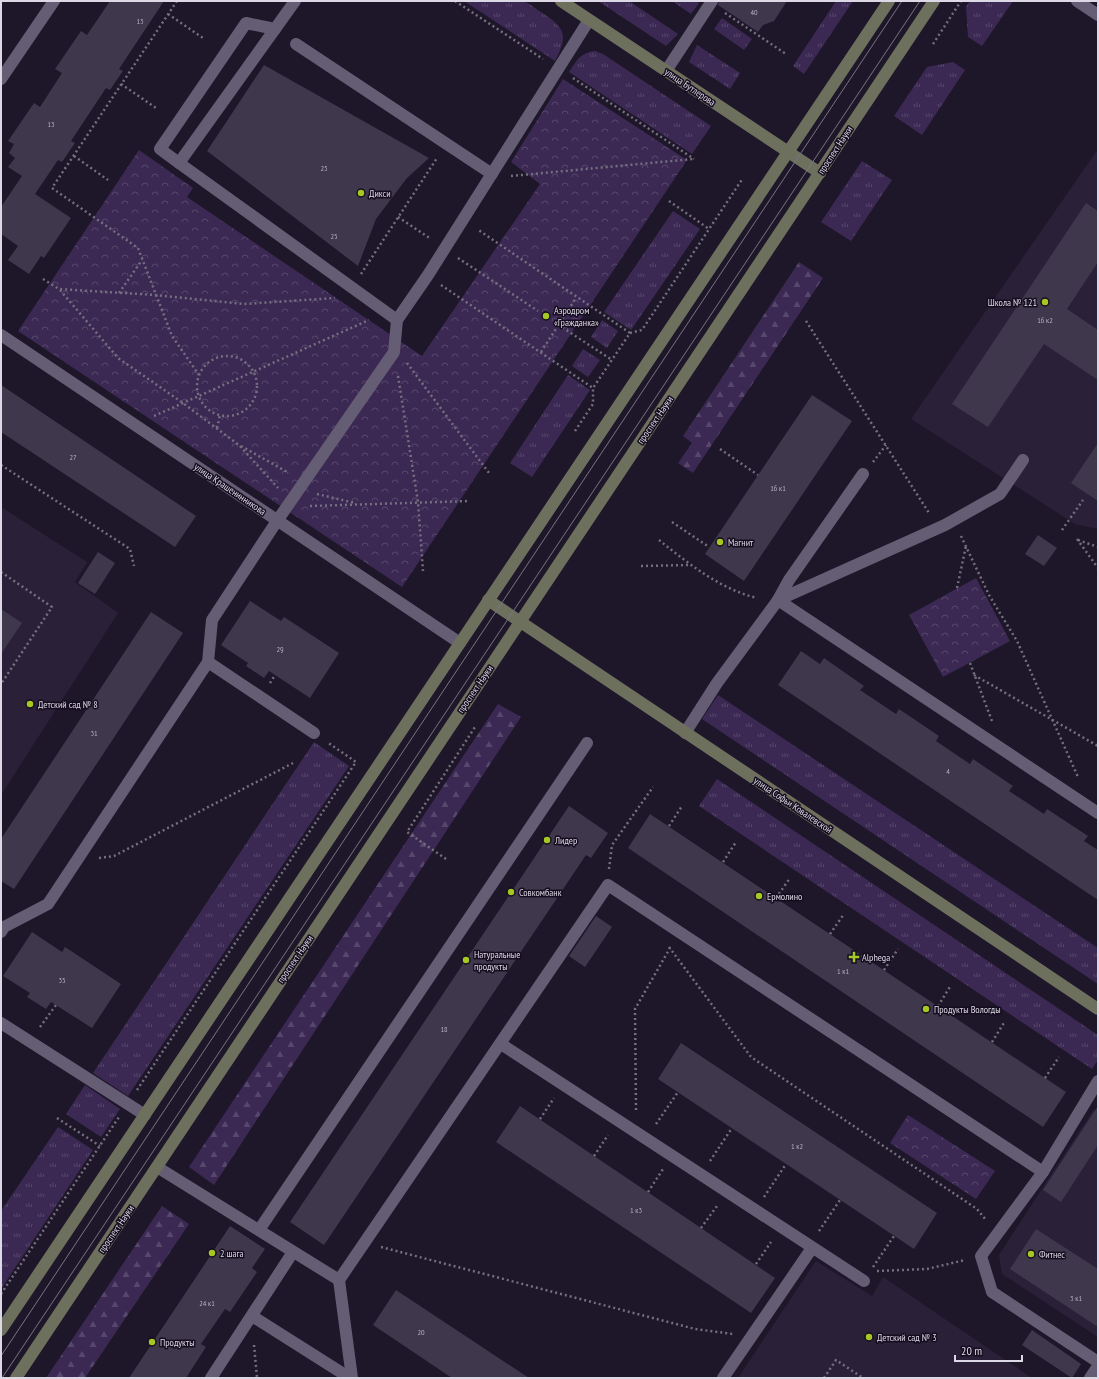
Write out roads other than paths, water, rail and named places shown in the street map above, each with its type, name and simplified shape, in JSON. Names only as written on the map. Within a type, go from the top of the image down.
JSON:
[{"type":"main road","name":"улица Бутлерова","points":[[561,1],[820,173]]},
{"type":"main road","points":[[1,1330],[889,1]]},
{"type":"main road","name":"проспект Науки","points":[[16,1378],[934,1]]},
{"type":"main road","name":"улица Софьи Ковалевской","points":[[488,600],[1098,1009]]},
{"type":"street","points":[[1,79],[54,1]]},
{"type":"street","points":[[179,163],[295,1]]},
{"type":"street","points":[[1077,1],[1098,15]]},
{"type":"street","points":[[666,72],[711,2]]},
{"type":"street","points":[[1,932],[4,927],[48,904],[208,662],[212,620],[277,521],[394,352],[397,320],[428,275],[589,20]]},
{"type":"street","points":[[275,29],[246,23],[160,149],[361,296],[397,320]]},
{"type":"street","points":[[296,44],[490,176]]},
{"type":"street","name":"улица Крашенинникова","points":[[1,335],[460,643]]},
{"type":"street","points":[[778,600],[945,525],[1000,494],[1023,460]]},
{"type":"street","points":[[685,733],[717,683],[778,600],[788,580],[863,474]]},
{"type":"street","points":[[778,600],[1098,813]]},
{"type":"street","points":[[208,662],[314,733]]},
{"type":"street","points":[[259,1230],[587,743]]},
{"type":"street","points":[[351,1378],[340,1280],[608,885],[1043,1172]]},
{"type":"street","points":[[1,1023],[144,1115]]},
{"type":"street","points":[[501,1044],[864,1282]]},
{"type":"street","points":[[1098,1082],[1043,1172],[981,1256],[992,1292],[1098,1362]]},
{"type":"street","points":[[157,1166],[340,1280]]},
{"type":"street","points":[[723,1378],[752,1337],[811,1247]]},
{"type":"street","points":[[211,1378],[293,1252]]},
{"type":"street","points":[[252,1316],[351,1378]]},
{"type":"street","points":[[1090,1378],[1098,1366]]},
{"type":"tram line","points":[[1,1356],[902,1]]},
{"type":"tram line","points":[[2,1378],[920,1]]},
{"type":"place","name":"Дикси","points":[[361,193]]},
{"type":"place","name":"Школа № 121","points":[[1045,302]]},
{"type":"place","name":"Аэродром «Гражданка»","points":[[546,316]]},
{"type":"place","name":"Магнит","points":[[720,542]]},
{"type":"place","name":"Детский сад № 8","points":[[30,704]]},
{"type":"place","name":"Лидер","points":[[547,840]]},
{"type":"place","name":"Совкомбанк","points":[[511,892]]},
{"type":"place","name":"Ермолино","points":[[759,896]]},
{"type":"place","name":"Alphega","points":[[854,957]]},
{"type":"place","name":"Натуральные продукты","points":[[466,960]]},
{"type":"place","name":"Продукты Вологды","points":[[926,1009]]},
{"type":"place","name":"2 шага","points":[[212,1253]]},
{"type":"place","name":"Фитнес","points":[[1031,1254]]},
{"type":"place","name":"Детский сад № 3","points":[[869,1337]]},
{"type":"place","name":"Продукты","points":[[152,1342]]}]
